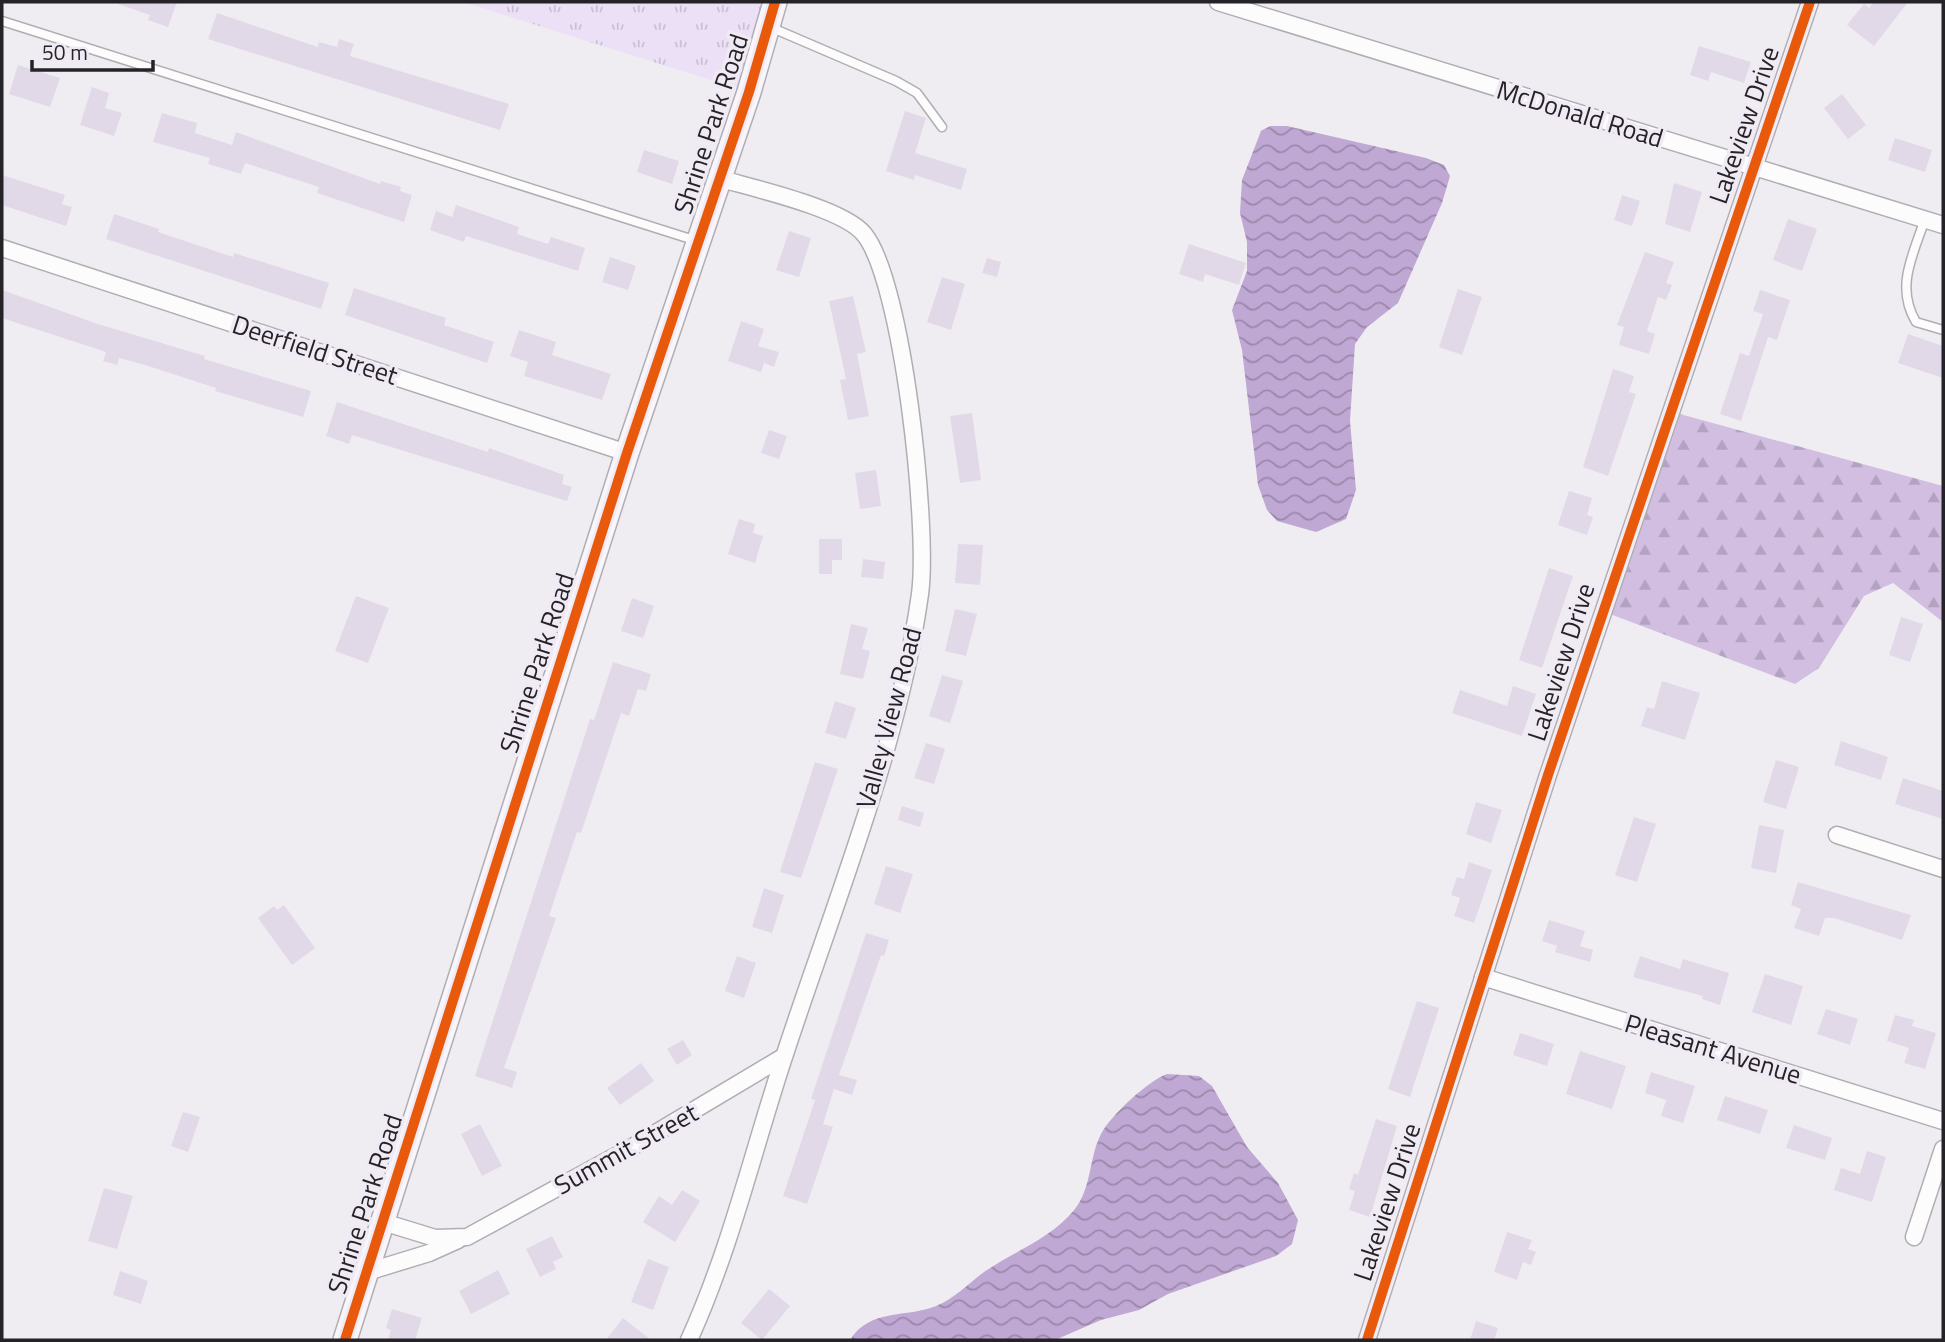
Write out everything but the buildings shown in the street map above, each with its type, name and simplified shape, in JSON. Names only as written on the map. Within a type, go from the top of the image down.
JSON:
[{"type":"street","name":"Shrine Park Road","points":[[345,1340],[628,453],[749,92],[775,2]]},
{"type":"street","name":"McDonald Road","points":[[1218,2],[1943,225]]},
{"type":"street","name":"Lakeview Drive","points":[[1367,1340],[1669,411],[1810,2]]},
{"type":"street","name":"Valley View Road","points":[[689,1340],[715,1283],[783,1057],[880,764],[921,592],[922,529],[912,423],[897,332],[879,257],[862,231],[828,211],[718,178]]},
{"type":"street","name":"Deerfield Street","points":[[2,248],[628,453]]},
{"type":"street","points":[[1837,835],[1943,869]]},
{"type":"street","name":"Pleasant Avenue","points":[[1483,977],[1943,1121]]},
{"type":"street","name":"Summit Street","points":[[367,1272],[429,1253],[467,1237],[634,1146],[783,1057]]},
{"type":"street","points":[[1914,1237],[1943,1149]]},
{"type":"street","name":"Summit Street","points":[[383,1222],[435,1238],[467,1237]]},
{"type":"lane","points":[[2,21],[697,241]]},
{"type":"lane","points":[[767,26],[896,81],[917,93],[942,127]]},
{"type":"lane","points":[[1924,219],[1904,288],[1906,305],[1916,322],[1943,330]]},
{"type":"green space","points":[[463,2],[775,2],[749,92]]},
{"type":"green space","points":[[1669,411],[1943,486],[1943,622],[1893,583],[1864,596],[1819,668],[1795,684],[1602,611]]},
{"type":"water","points":[[1270,126],[1287,126],[1426,158],[1444,165],[1450,176],[1442,203],[1398,303],[1367,327],[1355,344],[1350,421],[1356,490],[1346,519],[1316,532],[1277,521],[1267,510],[1258,485],[1242,350],[1232,310],[1247,271],[1247,242],[1240,213],[1242,180],[1261,131]]},
{"type":"water","points":[[1167,1074],[1199,1076],[1212,1086],[1247,1147],[1278,1183],[1298,1220],[1292,1244],[1276,1256],[1168,1294],[1139,1310],[1101,1320],[1055,1340],[850,1340],[858,1330],[878,1318],[925,1310],[943,1303],[996,1264],[1055,1229],[1081,1200],[1097,1143],[1106,1126],[1141,1091]]},
{"type":"cycle path","points":[[345,1340],[627,453],[749,92],[775,2]]},
{"type":"cycle path","points":[[1367,1340],[1548,775],[1810,2]]}]
